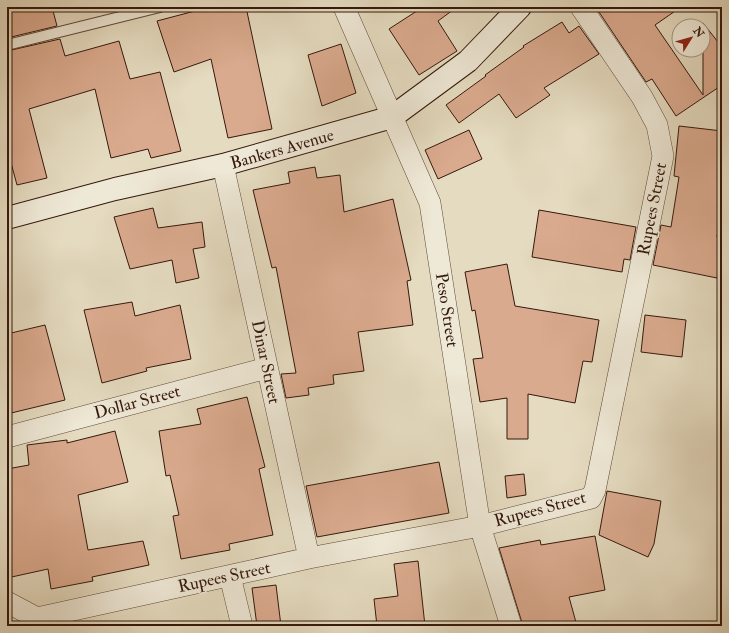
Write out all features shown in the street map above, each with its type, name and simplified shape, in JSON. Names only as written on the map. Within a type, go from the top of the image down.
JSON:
[{"type":"street","name":"Peso Street","points":[[344,7],[430,203],[480,526],[511,626]]},
{"type":"street","name":"Bankers Avenue","points":[[7,218],[115,189],[223,165],[392,117],[468,62],[520,7]]},
{"type":"street","name":"Rupees Street","points":[[7,602],[38,622],[309,558],[480,526],[588,500],[594,494],[663,156],[657,124],[642,96],[581,7]]},
{"type":"street","name":"Dinar Street","points":[[223,165],[309,558]]},
{"type":"street","name":"Dollar Street","points":[[7,437],[267,368]]},
{"type":"street","points":[[230,576],[242,626]]},
{"type":"lane","points":[[7,46],[160,7]]},
{"type":"building","points":[[7,7],[52,7],[57,26],[7,38]]},
{"type":"building","points":[[210,7],[246,7],[272,129],[228,138],[211,59],[174,72],[157,21]]},
{"type":"building","points":[[423,7],[457,7],[438,21],[457,51],[419,75],[389,29]]},
{"type":"building","points":[[607,7],[681,7],[655,25],[671,48],[671,58],[678,58],[703,95],[703,58],[711,58],[711,33],[722,47],[722,85],[676,116],[652,79],[646,82],[599,12]]},
{"type":"building","points":[[562,22],[569,33],[579,26],[599,54],[544,88],[550,95],[516,118],[499,94],[459,123],[446,105],[524,47],[523,46]]},
{"type":"building","points":[[60,39],[65,56],[119,41],[130,79],[160,72],[181,151],[151,158],[148,149],[111,158],[95,89],[29,109],[47,178],[17,185],[7,148],[7,51]]},
{"type":"building","points":[[341,44],[356,93],[322,106],[308,55]]},
{"type":"building","points":[[679,126],[722,131],[722,203],[717,237],[722,238],[722,255],[717,278],[653,265],[661,225],[671,227],[679,177],[674,176]]},
{"type":"building","points":[[469,130],[482,159],[438,179],[425,150]]},
{"type":"building","points":[[315,167],[317,178],[340,175],[344,212],[393,199],[411,280],[407,281],[413,325],[358,332],[364,371],[333,375],[334,384],[308,388],[309,395],[286,398],[281,374],[296,373],[276,267],[272,268],[253,190],[290,183],[288,172]]},
{"type":"building","points":[[153,208],[158,228],[202,222],[205,247],[193,249],[199,278],[176,283],[172,260],[130,269],[114,217]]},
{"type":"building","points":[[539,210],[636,227],[630,260],[624,259],[622,272],[532,257]]},
{"type":"building","points":[[507,264],[515,306],[599,320],[592,362],[583,361],[575,403],[528,394],[528,439],[507,439],[507,398],[480,402],[473,359],[483,358],[475,310],[472,311],[465,272]]},
{"type":"building","points":[[132,302],[135,316],[180,305],[191,359],[146,368],[147,371],[102,383],[84,310]]},
{"type":"building","points":[[645,315],[686,320],[682,357],[641,352]]},
{"type":"building","points":[[45,325],[65,400],[7,414],[7,334]]},
{"type":"building","points":[[247,397],[265,467],[259,469],[273,535],[229,544],[230,550],[181,559],[173,516],[179,515],[170,475],[166,476],[159,431],[201,424],[197,409]]},
{"type":"building","points":[[115,431],[128,482],[78,495],[88,550],[143,541],[149,565],[92,577],[93,581],[51,589],[48,569],[7,578],[7,469],[29,465],[27,445],[67,440],[67,443]]},
{"type":"building","points":[[439,462],[449,513],[317,537],[306,486]]},
{"type":"building","points":[[524,474],[526,495],[507,498],[505,476]]},
{"type":"building","points":[[607,491],[661,501],[654,544],[648,557],[599,535]]},
{"type":"building","points":[[595,536],[605,590],[569,597],[577,626],[523,626],[499,548],[540,540],[541,545]]},
{"type":"building","points":[[418,561],[425,626],[377,626],[374,599],[398,596],[394,564]]},
{"type":"building","points":[[276,585],[281,626],[257,626],[252,588]]}]
